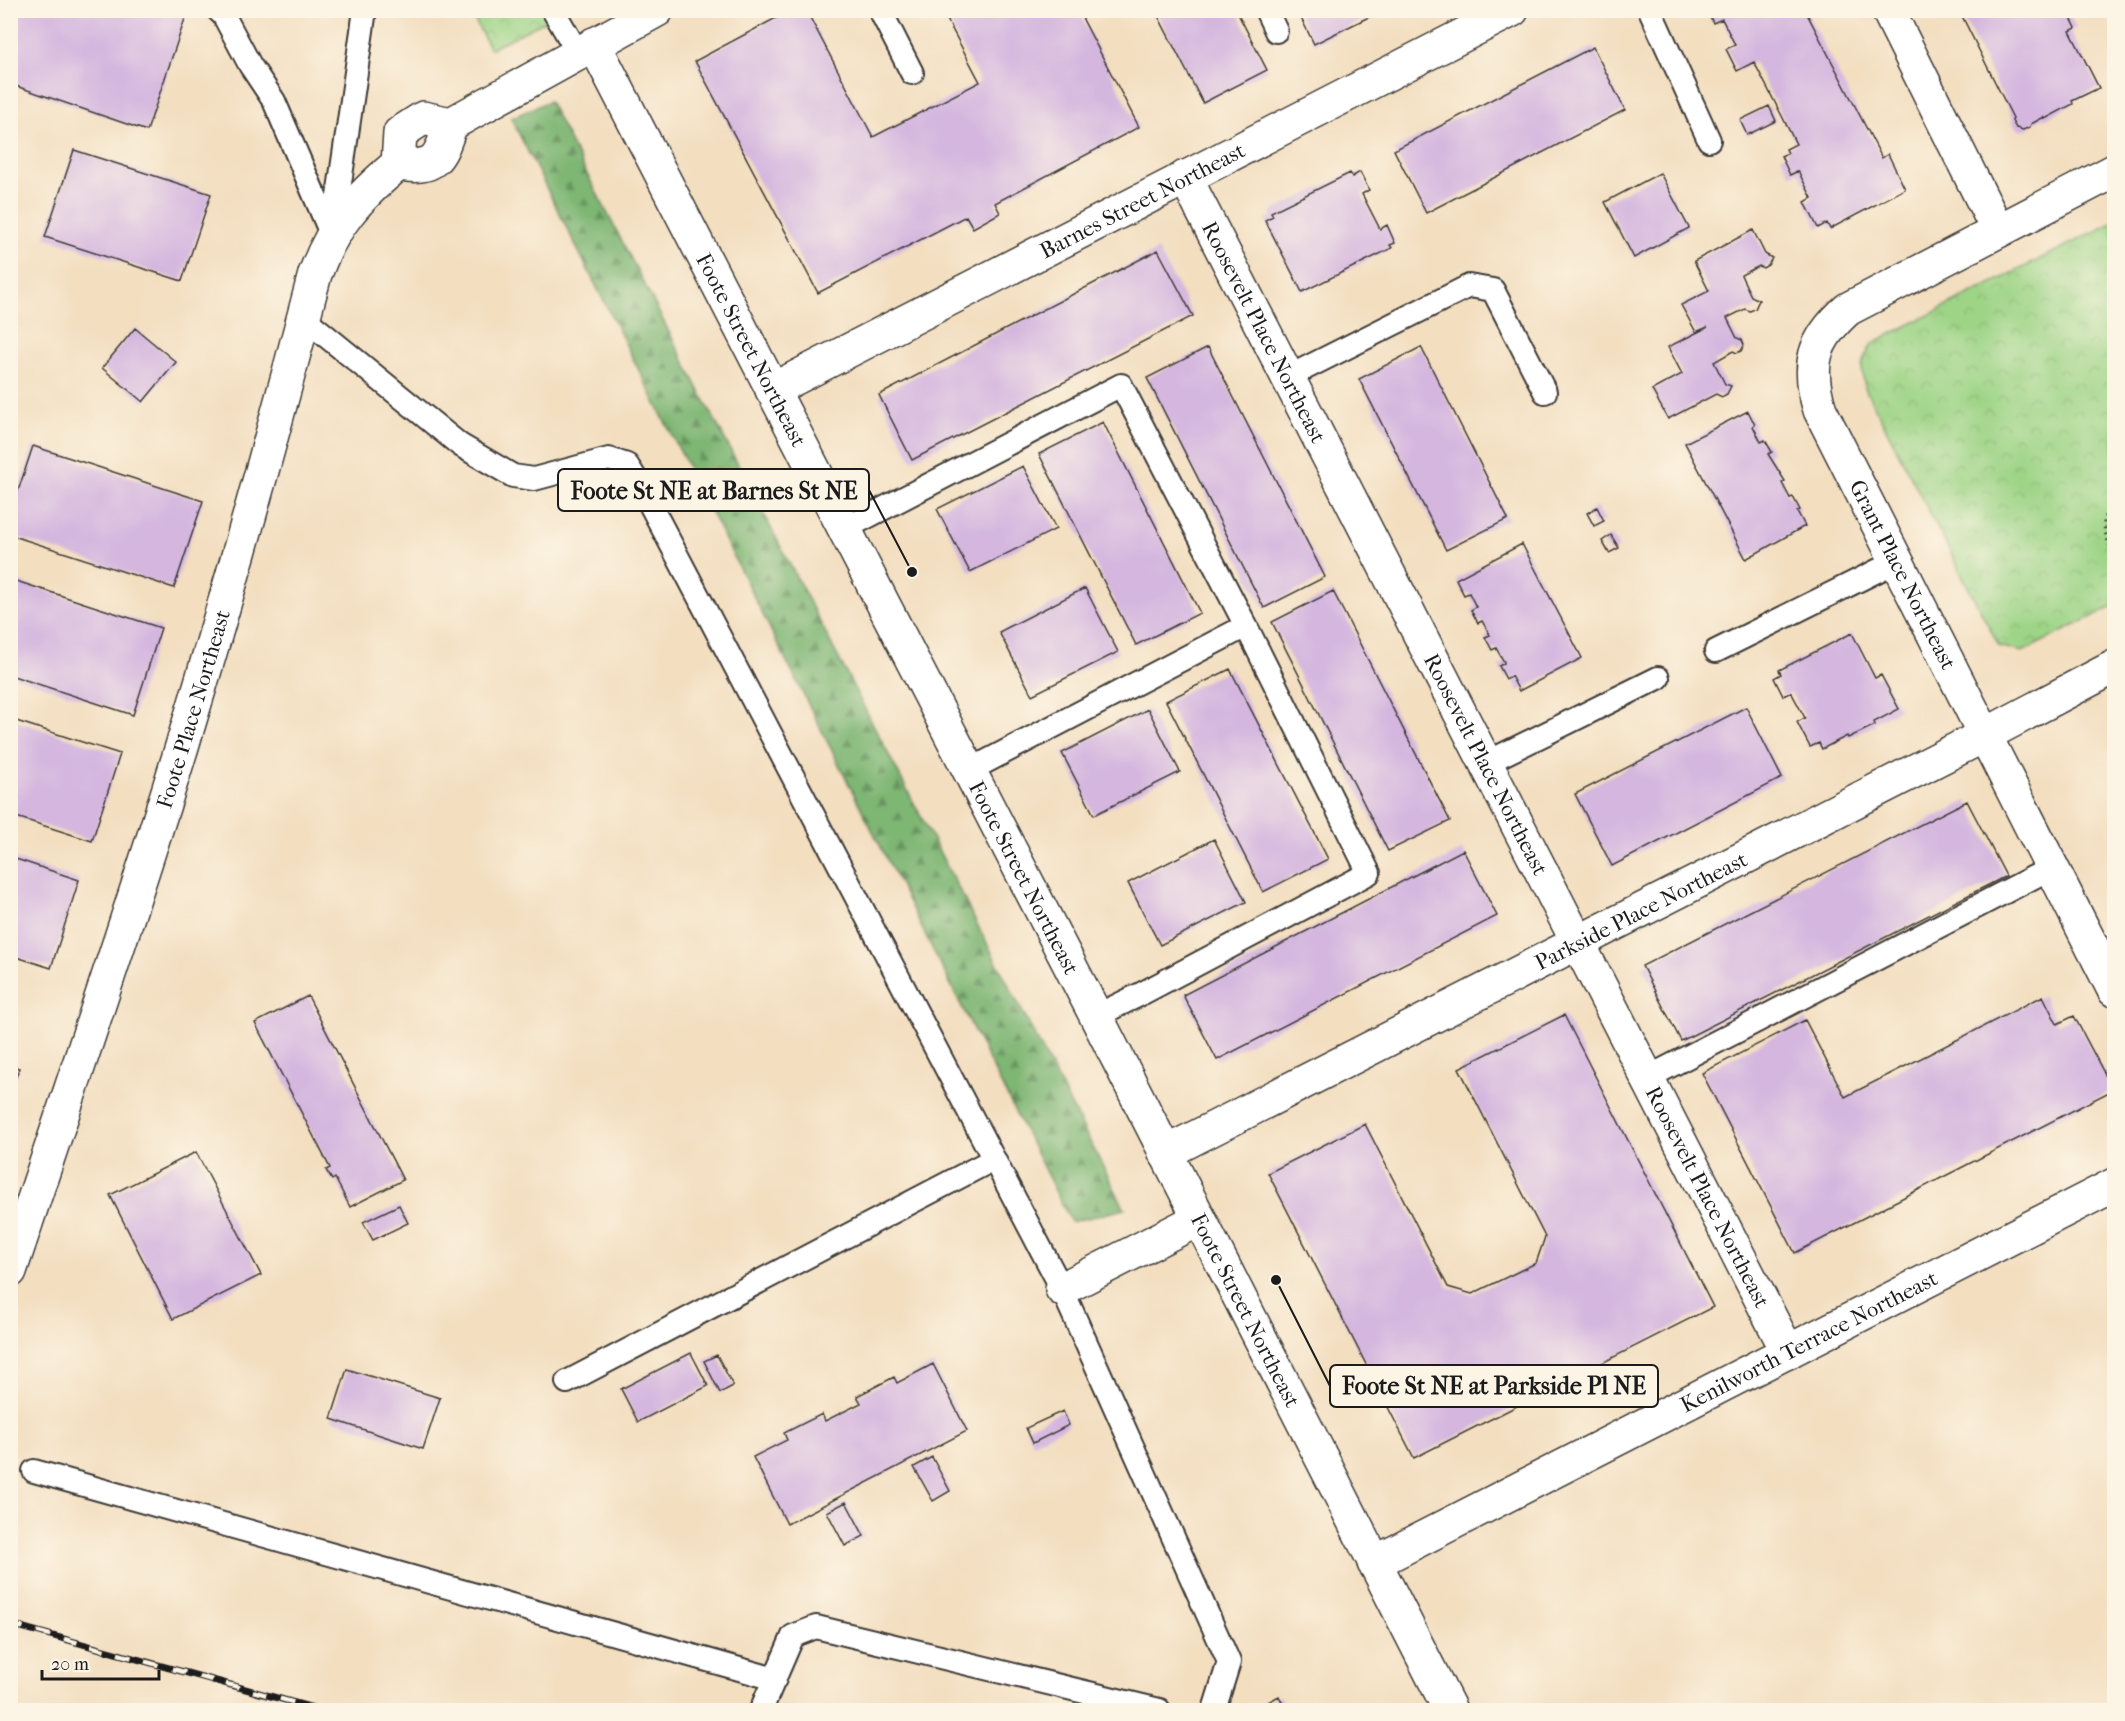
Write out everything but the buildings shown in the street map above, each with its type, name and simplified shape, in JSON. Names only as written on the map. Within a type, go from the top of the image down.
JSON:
[{"type":"street","name":"Foote Place Northeast","points":[[10,1271],[135,897],[183,744],[237,559],[315,274],[332,236],[353,205],[398,164],[420,167],[440,155],[451,124],[657,10]]},
{"type":"street","name":"Barnes Street Northeast","points":[[772,390],[1512,10]]},
{"type":"street","points":[[1888,10],[1998,231]]},
{"type":"street","name":"Foote Street Northeast","points":[[586,48],[772,390],[1096,1016],[1450,1710]]},
{"type":"street","name":"Grant Place Northeast","points":[[2115,171],[1848,309],[1831,324],[1815,354],[1814,389],[1820,410],[2115,990]]},
{"type":"street","name":"Roosevelt Place Northeast","points":[[1185,177],[1788,1352]]},
{"type":"street","name":"Parkside Place Northeast","points":[[1165,1153],[2115,667]]},
{"type":"street","name":"Kenilworth Terrace Northeast","points":[[1374,1563],[2115,1185]]},
{"type":"street","points":[[1062,1289],[1199,1219]]},
{"type":"lane","points":[[218,10],[224,16],[250,65],[274,101],[332,236]]},
{"type":"lane","points":[[332,236],[365,10]]},
{"type":"lane","points":[[554,10],[586,48]]},
{"type":"lane","points":[[880,10],[912,73]]},
{"type":"lane","points":[[1266,10],[1276,31]]},
{"type":"lane","points":[[1650,10],[1709,140]]},
{"type":"lane","points":[[1288,376],[1469,286],[1493,290],[1545,392]]},
{"type":"lane","points":[[304,318],[460,445],[513,476],[534,479],[609,459],[627,465],[1062,1289],[1230,1662],[1214,1710]]},
{"type":"lane","points":[[844,529],[1120,385],[1246,626],[1369,873],[1096,1016]]},
{"type":"lane","points":[[1716,651],[1897,561]]},
{"type":"lane","points":[[969,771],[1246,626]]},
{"type":"lane","points":[[1486,763],[1658,678]]},
{"type":"lane","points":[[1647,1078],[2053,867]]},
{"type":"lane","points":[[567,1382],[994,1159]]},
{"type":"lane","points":[[34,1471],[775,1679]]},
{"type":"lane","points":[[761,1710],[793,1636],[816,1627],[1159,1710]]},
{"type":"path","points":[[2115,500],[2106,511],[2104,532],[2115,555]]},
{"type":"green space","points":[[470,11],[565,11],[490,49]]},
{"type":"green space","points":[[549,101],[1125,1209],[1071,1222],[511,118]]},
{"type":"green space","points":[[2114,222],[2114,606],[2022,652],[1999,646],[1866,390],[1862,365],[1873,343]]},
{"type":"railway","points":[[10,1624],[321,1710]]},
{"type":"place","name":"Foote St NE at Barnes St NE","points":[[912,572]]},
{"type":"place","name":"Foote St NE at Parkside Pl NE","points":[[1276,1280]]}]
